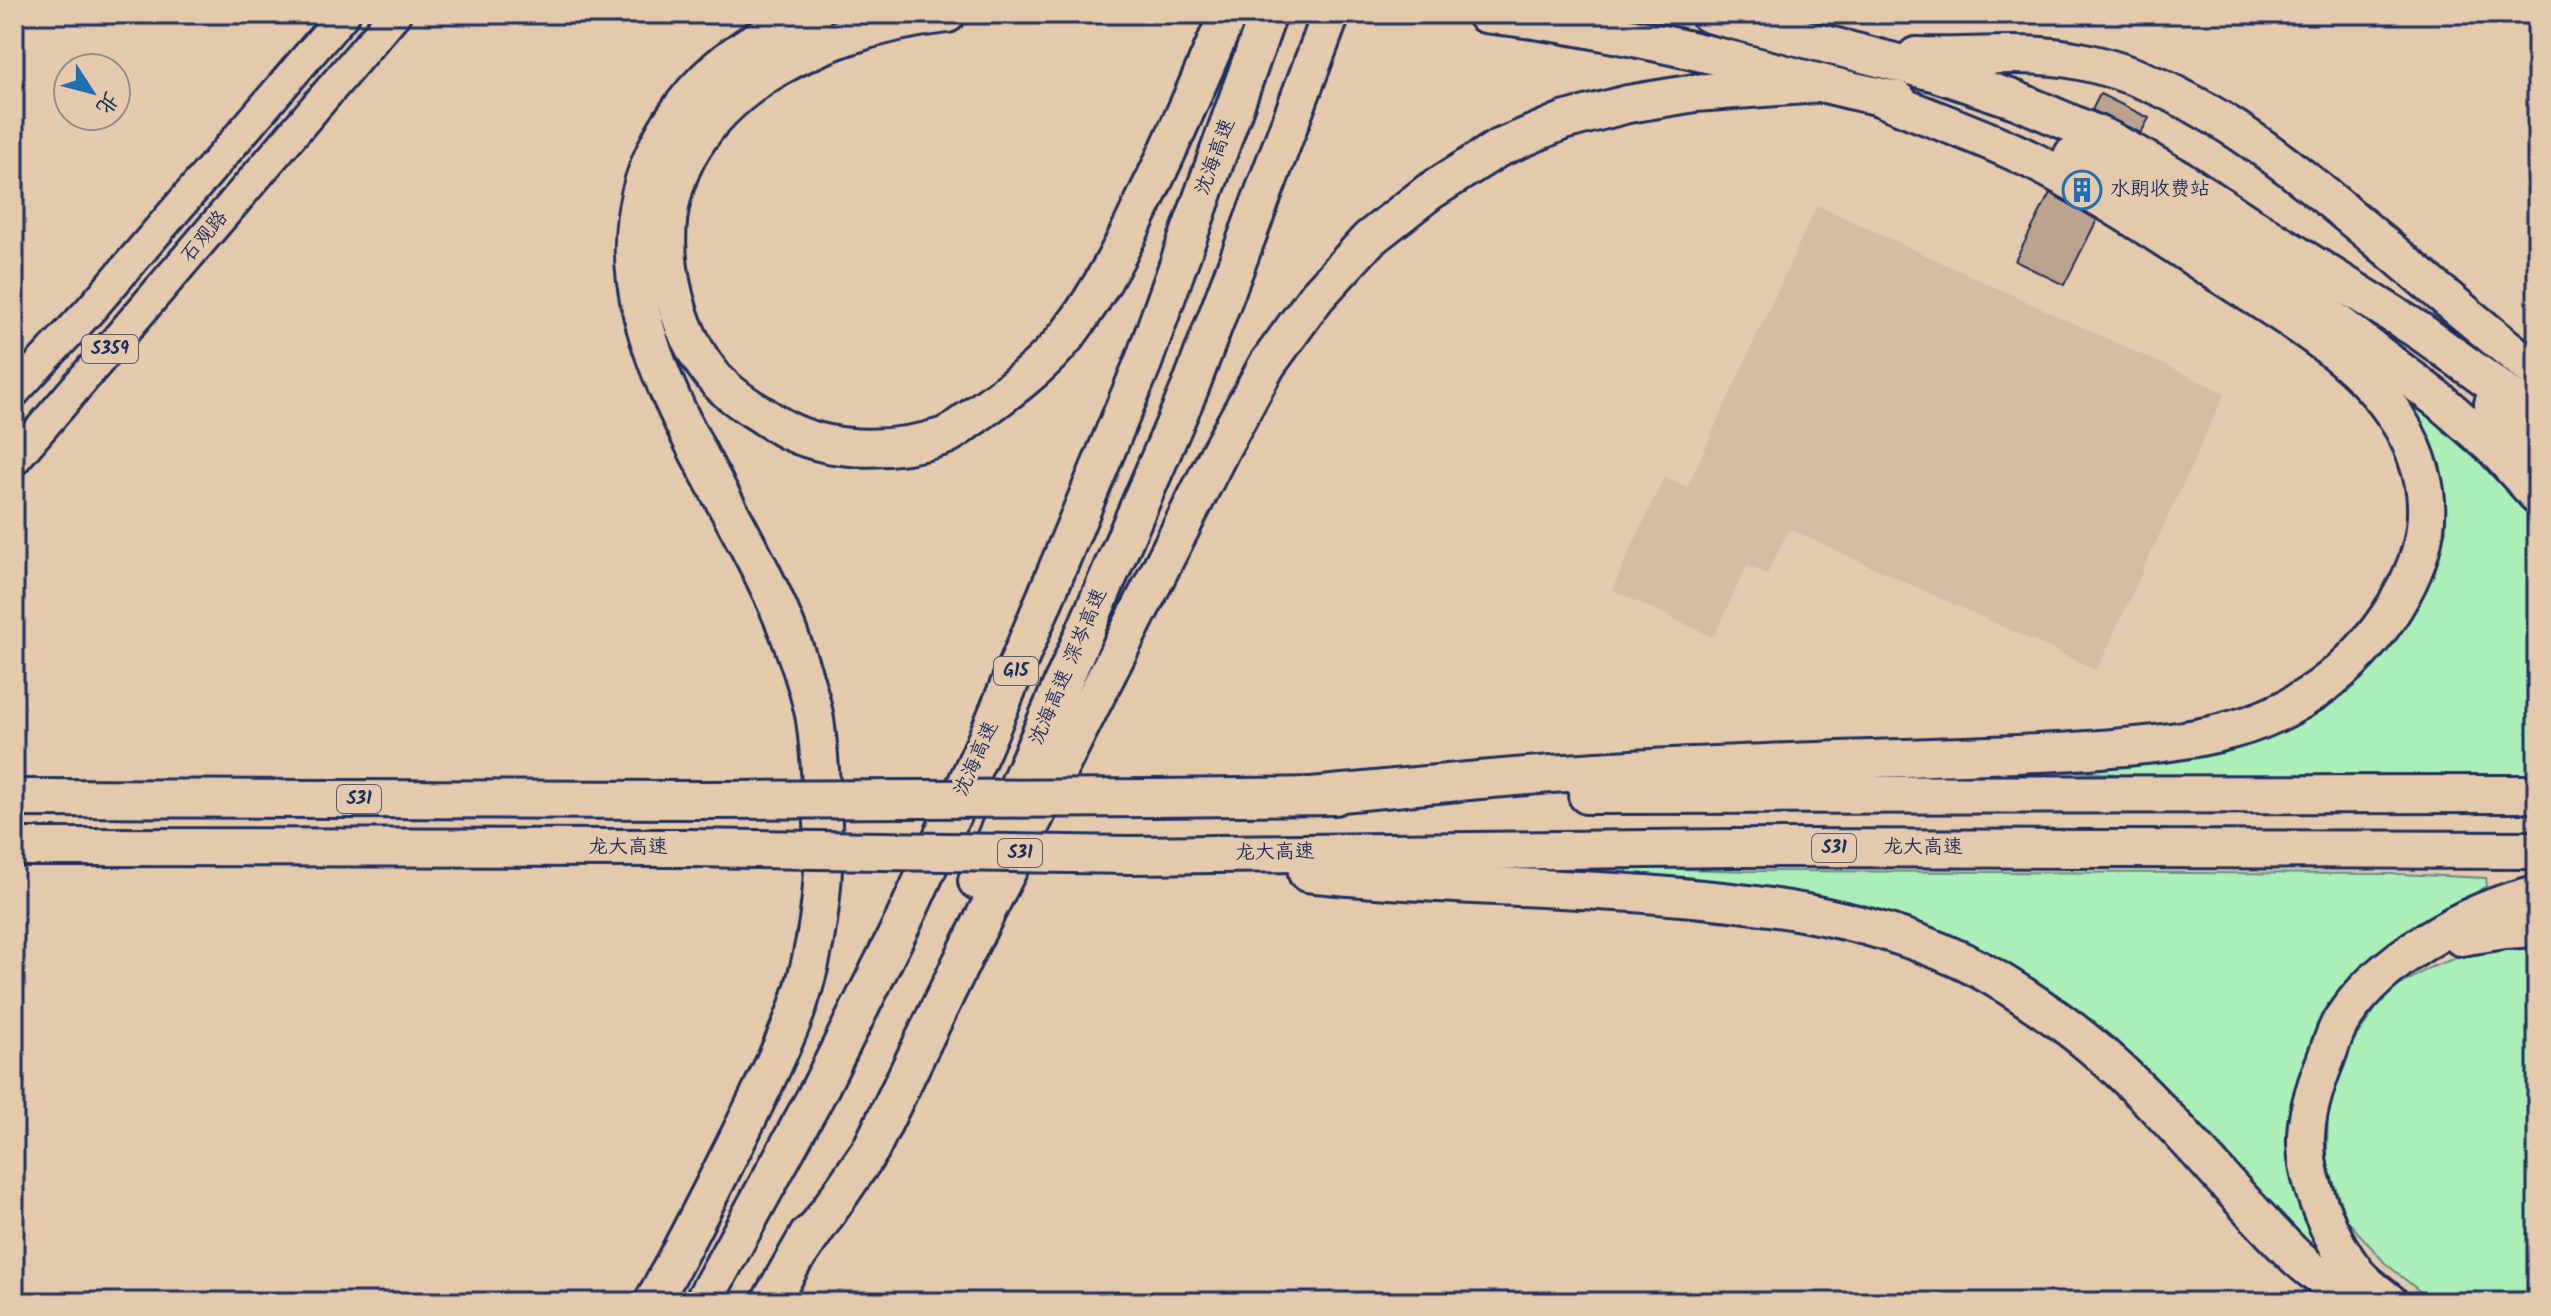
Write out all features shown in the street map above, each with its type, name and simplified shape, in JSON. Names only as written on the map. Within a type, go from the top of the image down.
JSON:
[{"type":"highway","points":[[653,1302],[761,1092],[798,1007],[818,923],[823,826],[814,715],[793,644],[766,580],[670,396],[650,346],[636,285],[632,244],[636,207],[646,170],[660,139],[682,106],[725,59],[779,26],[813,14]]},
{"type":"highway","points":[[947,14],[891,23],[850,35],[796,55],[758,78],[721,110],[693,147],[671,191],[665,241],[672,292],[687,336],[710,373],[741,403],[793,433],[833,445],[883,447],[945,436],[1016,386],[1068,334],[1102,280],[1131,229],[1172,143],[1228,14]]},
{"type":"highway","name":"沈海高速","points":[[703,1302],[818,1092],[904,920],[990,731],[1143,363],[1268,14]]},
{"type":"highway","name":"沈海高速 深岑高速","points":[[770,1302],[799,1254],[971,893],[1190,388],[1331,14]]},
{"type":"highway","points":[[1709,14],[1933,72],[2016,100],[2108,139],[2180,179],[2421,332],[2537,416]]},
{"type":"highway","points":[[1772,14],[1821,43]]},
{"type":"highway","points":[[1495,15],[1614,34],[1818,84],[1934,106],[1998,124],[2127,183],[2247,254],[2440,401],[2496,450],[2537,495]]},
{"type":"highway","points":[[1869,55],[1942,57],[2033,53],[2081,61],[2133,76],[2228,126],[2286,164],[2537,372]]},
{"type":"highway","points":[[799,1254],[871,1149],[964,957],[1219,453],[1267,365],[1317,296],[1369,239],[1429,192],[1497,149],[1563,121],[1628,104],[1695,93],[1818,84]]},
{"type":"highway","points":[[1311,796],[1570,772],[2045,753],[2182,740],[2236,729],[2287,709],[2341,671],[2376,633],[2415,572],[2421,553],[2427,500],[2415,451],[2389,405],[2371,384],[2294,323],[2082,186],[1994,143],[1877,96]]},
{"type":"highway","points":[[2421,332],[2537,448]]},
{"type":"highway","name":"S31","points":[[14,798],[705,800],[2537,794]]},
{"type":"highway","name":"龙大高速","points":[[14,847],[688,848],[1130,855],[1734,848],[2537,850]]},
{"type":"highway","points":[[1130,855],[1335,876],[1571,889],[1747,903],[1837,918],[1906,938],[1958,959],[2007,986],[2062,1023],[2145,1096],[2295,1256],[2353,1302]]},
{"type":"highway","points":[[2389,1302],[2358,1276],[2336,1242],[2312,1183],[2306,1143],[2315,1085],[2340,1023],[2372,982],[2420,944],[2514,899],[2537,894]]},
{"type":"highway","points":[[2420,944],[2537,928]]},
{"type":"main road","name":"石观路","points":[[14,392],[100,299],[344,14]]},
{"type":"main road","name":"石观路","points":[[14,460],[395,14]]},
{"type":"shaded area","points":[[1817,205],[2225,393],[2097,670],[1789,529],[1767,574],[1747,565],[1714,637],[1612,590],[1664,477],[1687,487]]},
{"type":"green space","points":[[2386,375],[2520,492],[2537,513],[2537,777],[2281,783],[2048,770],[2357,679],[2416,606],[2446,530],[2437,458],[2414,414]]},
{"type":"green space","points":[[1627,867],[1747,871],[2399,874],[2486,878],[2487,886],[2415,928],[2296,1097],[2336,1272],[2275,1211],[2214,1138],[2152,1074],[2070,1006],[1989,955],[1890,917],[1800,894],[1627,878]]},
{"type":"green space","points":[[2537,942],[2537,1302],[2433,1302],[2385,1263],[2346,1219],[2327,1162],[2328,1103],[2351,1044],[2386,994],[2429,968],[2470,953]]},
{"type":"building","points":[[2100,94],[2149,118],[2141,133],[2092,110]]},
{"type":"building","points":[[2050,193],[2097,220],[2064,285],[2015,261]]},
{"type":"place","name":"水朗收费站","points":[[2082,190]]}]
